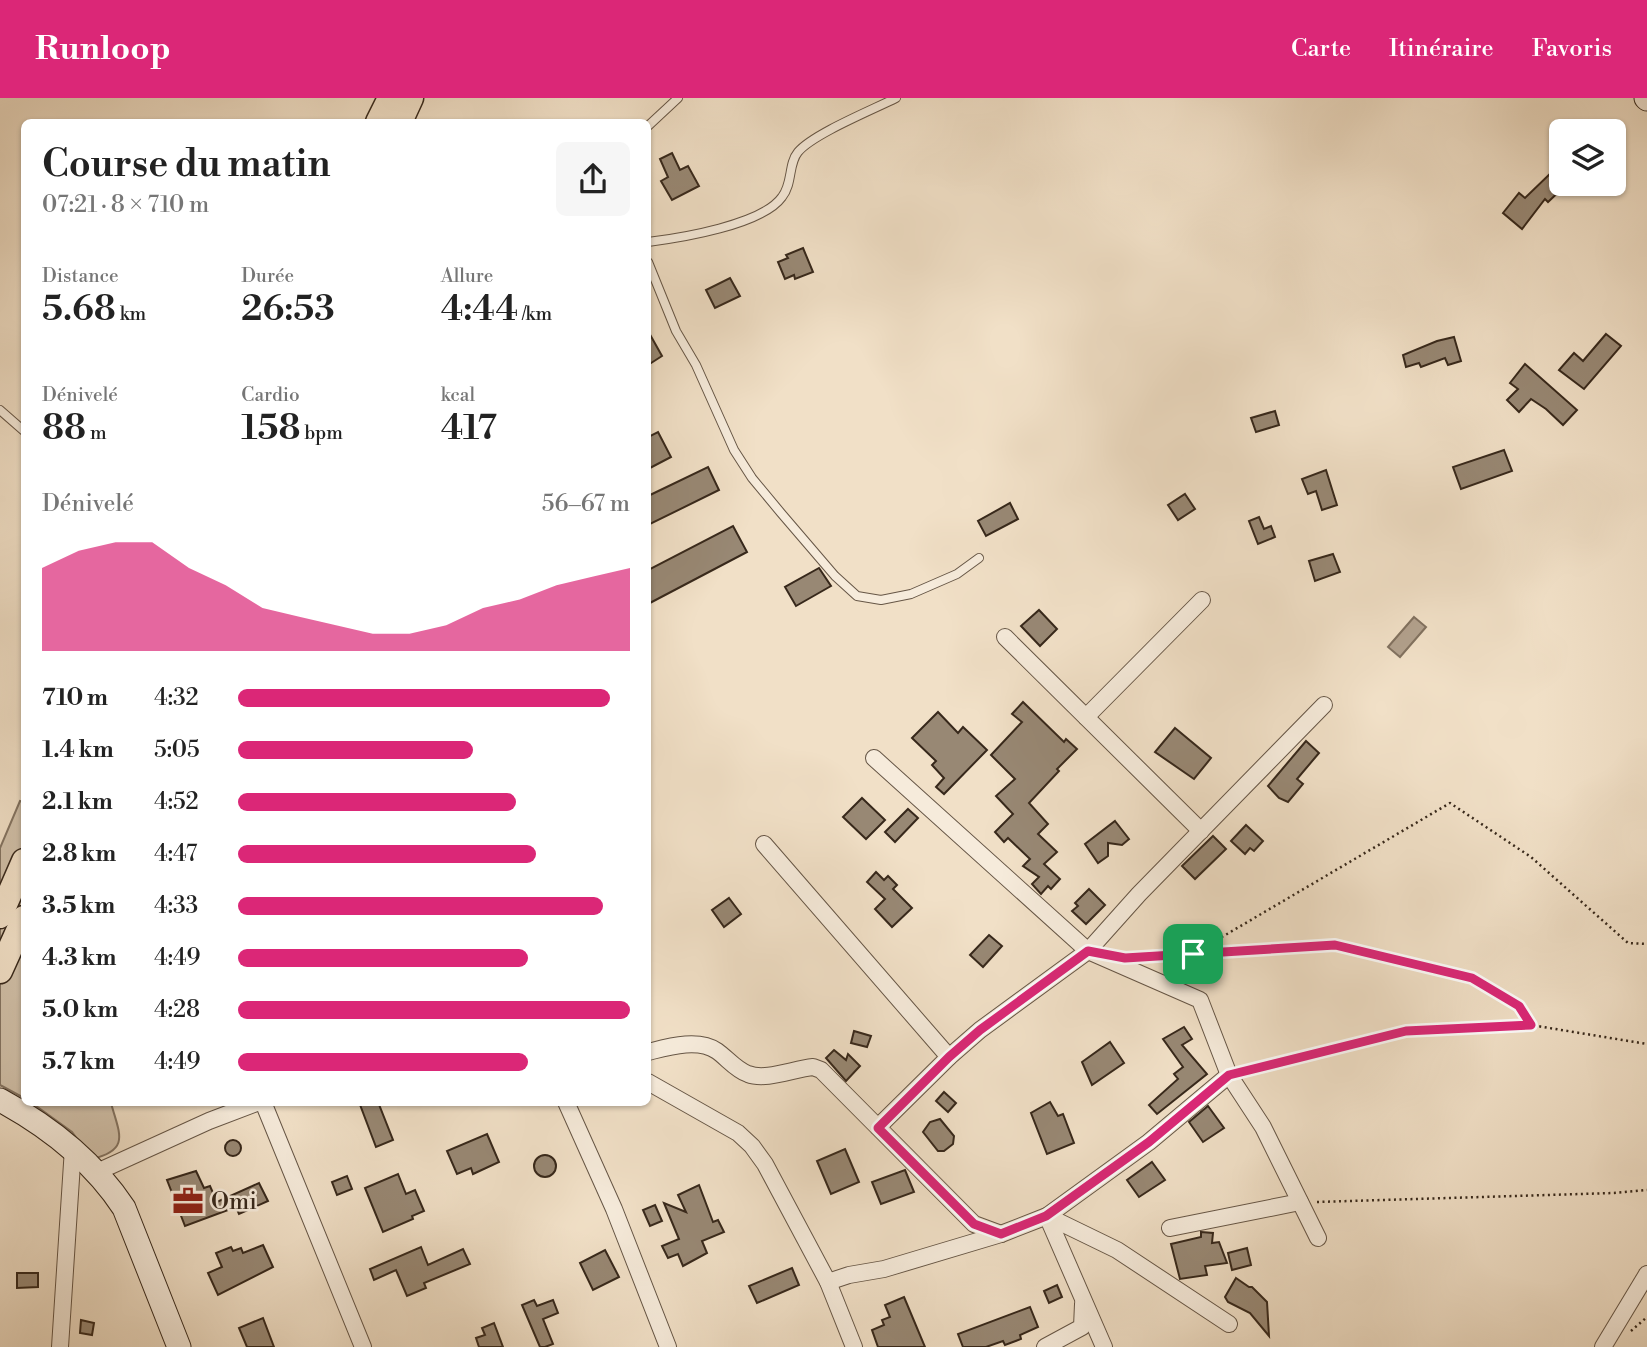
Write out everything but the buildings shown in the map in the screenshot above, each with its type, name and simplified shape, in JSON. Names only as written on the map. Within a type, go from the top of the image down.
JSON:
[{"type":"main road","points":[[380,119],[390,98]]},
{"type":"main road","points":[[401,119],[411,98]]},
{"type":"main road","points":[[0,916],[21,868]]},
{"type":"main road","points":[[0,971],[21,925]]},
{"type":"main road","points":[[0,1100],[21,1111],[73,1148],[97,1172],[124,1208],[179,1347]]},
{"type":"street","points":[[1086,717],[1202,600]]},
{"type":"street","points":[[1005,637],[1201,831]]},
{"type":"street","points":[[878,1128],[980,1030],[1088,951],[1324,705]]},
{"type":"street","points":[[874,758],[1088,951],[1200,1000],[1229,1075],[1263,1127],[1318,1238]]},
{"type":"street","points":[[764,844],[949,1057]]},
{"type":"street","points":[[651,1051],[696,1044],[715,1049],[746,1074],[756,1076],[813,1067],[821,1070],[974,1224],[1001,1234]]},
{"type":"street","points":[[828,1282],[884,1269],[1001,1234],[1046,1216],[1149,1142],[1229,1075]]},
{"type":"street","points":[[651,1084],[738,1133],[752,1146],[765,1164],[828,1282],[854,1347]]},
{"type":"street","points":[[97,1172],[209,1121],[250,1106]]},
{"type":"street","points":[[263,1106],[363,1347]]},
{"type":"street","points":[[568,1106],[614,1209],[668,1347]]},
{"type":"street","points":[[60,1347],[73,1148]]},
{"type":"street","points":[[1170,1228],[1300,1202]]},
{"type":"street","points":[[1046,1216],[1104,1347]]},
{"type":"street","points":[[1046,1216],[1118,1250],[1229,1324]]},
{"type":"street","points":[[1603,1347],[1647,1274]]},
{"type":"street","points":[[1045,1347],[1082,1327],[1083,1298]]},
{"type":"lane","points":[[651,123],[678,98]]},
{"type":"lane","points":[[651,242],[684,238],[721,229],[762,212],[779,201],[790,186],[796,153],[813,140],[896,98]]},
{"type":"lane","points":[[651,269],[676,331],[696,365],[734,450],[780,513],[835,576],[857,596],[881,600],[911,594],[957,574],[979,558]]},
{"type":"lane","points":[[0,410],[21,428]]},
{"type":"path","points":[[1193,954],[1450,803],[1531,857],[1628,943],[1647,944]]},
{"type":"path","points":[[1138,957],[1335,945],[1472,978],[1519,1006],[1531,1025]]},
{"type":"path","points":[[1229,1075],[1406,1031],[1531,1025],[1647,1044]]},
{"type":"path","points":[[1300,1202],[1614,1194],[1647,1190]]},
{"type":"shaded area","points":[[1414,617],[1426,627],[1400,657],[1388,647]]},
{"type":"shaded area","points":[[21,801],[21,1096],[0,1085],[0,848]]},
{"type":"shaded area","points":[[36,1106],[112,1106],[119,1132],[119,1139],[113,1151],[92,1159],[72,1132]]},
{"type":"place","name":"Omi","points":[[188,1201]]},
{"type":"route","points":[[1335,945],[1472,978],[1519,1006],[1531,1025],[1406,1031],[1229,1075],[1149,1142],[1046,1216],[1001,1234],[974,1224],[878,1128],[980,1030],[1088,951],[1125,958],[1193,954],[1335,945]]}]
